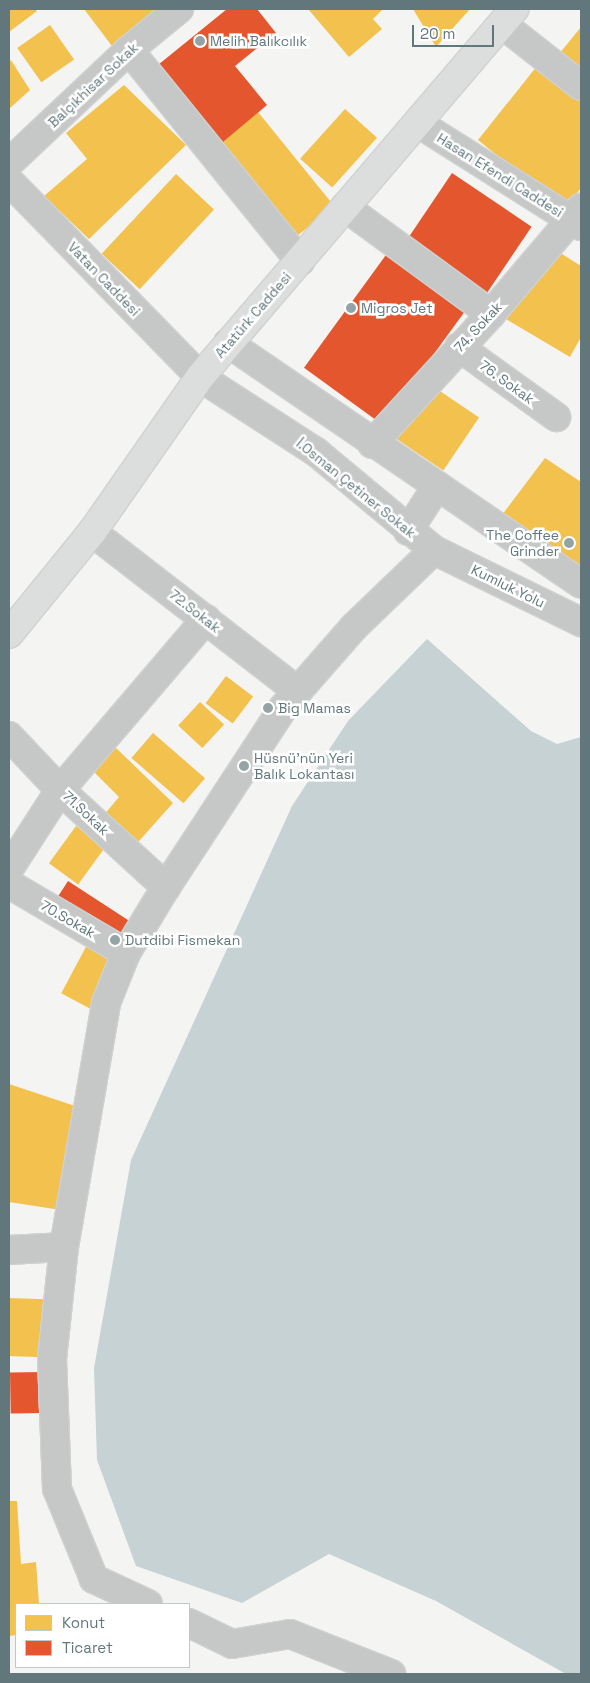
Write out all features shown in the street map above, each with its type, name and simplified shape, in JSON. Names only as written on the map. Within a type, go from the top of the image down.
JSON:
[{"type":"main road","name":"Atatürk Caddesi","points":[[9,634],[92,532],[200,377],[508,16]]},
{"type":"street","name":"Balçıkhisar Sokak","points":[[9,163],[129,50],[179,9]]},
{"type":"street","points":[[508,16],[581,86]]},
{"type":"street","points":[[129,50],[300,261]]},
{"type":"street","name":"Hasan Efendi Caddesi","points":[[418,123],[578,218]]},
{"type":"street","name":"Vatan Caddesi","points":[[9,181],[200,377]]},
{"type":"street","points":[[346,206],[491,314]]},
{"type":"street","name":"74. Sokak","points":[[372,444],[578,218]]},
{"type":"street","points":[[228,343],[372,444],[438,486],[581,584]]},
{"type":"street","name":"76. Sokak","points":[[459,347],[556,417]]},
{"type":"street","name":"İ.Osman Çetiner Sokak","points":[[200,377],[316,452],[408,531],[434,550]]},
{"type":"street","points":[[408,531],[438,486]]},
{"type":"street","name":"72.Sokak","points":[[92,532],[298,691]]},
{"type":"street","points":[[146,1603],[94,1579],[57,1489],[52,1359],[64,1247],[106,1003],[126,953],[166,887],[283,708],[354,627],[434,550]]},
{"type":"street","name":"Kumluk Yolu","points":[[434,550],[581,622]]},
{"type":"street","points":[[9,869],[60,790],[206,620]]},
{"type":"street","name":"71.Sokak","points":[[9,736],[60,790],[166,887]]},
{"type":"street","name":"70.Sokak","points":[[9,884],[126,953]]},
{"type":"street","points":[[9,1250],[64,1247]]},
{"type":"street","points":[[190,1624],[232,1644],[290,1634],[391,1674]]},
{"type":"shaded area","points":[[427,639],[531,731],[557,744],[581,737],[581,1674],[566,1674],[436,1601],[329,1554],[242,1603],[136,1566],[97,1460],[94,1368],[131,1160],[292,806],[348,721]]},
{"type":"building: Konut","points":[[9,9],[35,9],[37,11],[9,32]]},
{"type":"building: Konut","points":[[84,9],[169,9],[115,50]]},
{"type":"building: Konut","points":[[308,9],[383,9],[373,19],[382,29],[349,57]]},
{"type":"building: Konut","points":[[413,9],[470,9],[436,47]]},
{"type":"building: Konut","points":[[50,25],[74,59],[41,82],[17,48]]},
{"type":"building: Konut","points":[[581,27],[581,80],[555,59]]},
{"type":"building: Konut","points":[[11,60],[30,90],[9,109],[9,62]]},
{"type":"building: Konut","points":[[541,61],[581,94],[581,188],[564,209],[478,140]]},
{"type":"building: Konut","points":[[124,85],[186,145],[89,239],[44,196],[87,159],[66,133]]},
{"type":"building: Konut","points":[[345,109],[377,138],[332,188],[300,159]]},
{"type":"building: Konut","points":[[258,112],[334,206],[292,240],[216,146]]},
{"type":"building: Konut","points":[[176,174],[214,209],[140,289],[102,254]]},
{"type":"building: Konut","points":[[554,249],[581,266],[581,337],[570,357],[506,319]]},
{"type":"building: Konut","points":[[431,385],[479,417],[443,470],[395,438]]},
{"type":"building: Konut","points":[[545,458],[581,482],[581,567],[502,515]]},
{"type":"building: Konut","points":[[226,676],[253,696],[233,724],[206,703]]},
{"type":"building: Konut","points":[[200,702],[224,725],[202,748],[178,725]]},
{"type":"building: Konut","points":[[153,733],[205,778],[183,803],[131,758]]},
{"type":"building: Konut","points":[[114,746],[173,803],[131,850],[98,822],[119,797],[92,770]]},
{"type":"building: Konut","points":[[76,826],[105,847],[78,884],[49,863]]},
{"type":"building: Konut","points":[[88,943],[118,959],[91,1009],[61,993]]},
{"type":"building: Konut","points":[[9,1084],[78,1107],[61,1210],[9,1202]]},
{"type":"building: Konut","points":[[9,1298],[46,1299],[44,1357],[9,1356]]},
{"type":"building: Konut","points":[[9,1501],[17,1501],[21,1564],[36,1562],[39,1603],[15,1603],[15,1635],[9,1636]]},
{"type":"building: Ticaret","points":[[227,9],[257,9],[276,33],[235,66],[267,105],[217,147],[153,69]]},
{"type":"building: Ticaret","points":[[452,173],[532,227],[484,297],[404,243]]},
{"type":"building: Ticaret","points":[[391,248],[469,305],[382,425],[304,368]]},
{"type":"building: Ticaret","points":[[68,881],[133,923],[118,946],[53,904]]},
{"type":"building: Ticaret","points":[[44,1372],[45,1413],[11,1414],[10,1373]]},
{"type":"place","name":"Melih Balıkcılık","points":[[200,41]]},
{"type":"place","name":"Migros Jet","points":[[351,308]]},
{"type":"place","name":"The Coffee Grinder","points":[[569,543]]},
{"type":"place","name":"Big Mamas","points":[[268,708]]},
{"type":"place","name":"Hüsnü'nün Yeri Balık Lokantası","points":[[244,766]]},
{"type":"place","name":"Dutdibi Fismekan","points":[[115,940]]}]
